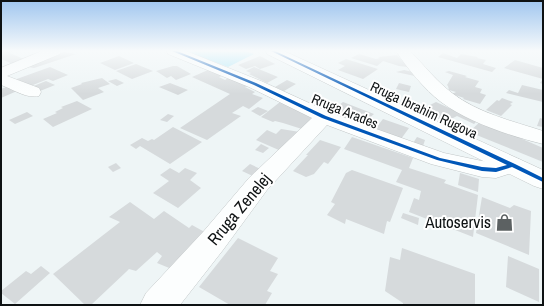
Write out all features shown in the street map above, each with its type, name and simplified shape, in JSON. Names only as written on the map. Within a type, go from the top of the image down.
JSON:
[{"type":"street","points":[[1,73],[20,65]]},
{"type":"street","name":"Rruga Arades","points":[[208,65],[255,84],[324,117],[392,142],[482,170],[496,170],[513,165]]},
{"type":"street","name":"Rruga Ibrahim Rugova","points":[[302,65],[543,180]]},
{"type":"street","points":[[415,65],[438,90],[457,105],[543,138]]},
{"type":"street","points":[[1,79],[33,92]]},
{"type":"street","name":"Rruga Zenelej","points":[[158,305],[213,241],[258,184],[324,117]]},
{"type":"building","points":[[24,65],[42,65],[34,68],[22,66]]},
{"type":"building","points":[[105,65],[128,65],[115,70]]},
{"type":"building","points":[[132,65],[139,65],[153,71],[132,79],[116,71]]},
{"type":"building","points":[[239,65],[271,65],[260,69],[255,66],[246,69]]},
{"type":"building","points":[[343,65],[366,65],[378,69],[363,79],[338,70],[345,66]]},
{"type":"building","points":[[397,65],[406,65],[408,67]]},
{"type":"building","points":[[468,65],[487,65],[496,68],[492,72]]},
{"type":"building","points":[[508,65],[533,65],[543,68],[543,79],[504,68]]},
{"type":"building","points":[[177,66],[191,74],[176,80],[171,76],[167,78],[156,71]]},
{"type":"building","points":[[50,67],[68,75],[53,81],[48,79],[28,87],[14,80]]},
{"type":"building","points":[[254,67],[278,77],[267,83],[246,71]]},
{"type":"building","points":[[208,70],[222,76],[219,77],[225,80],[230,77],[248,86],[245,87],[255,92],[252,94],[263,98],[249,109],[243,106],[232,113],[241,116],[207,140],[180,128],[230,94],[192,77]]},
{"type":"building","points":[[404,70],[413,72],[415,76],[396,72]]},
{"type":"building","points":[[449,71],[479,81],[475,87],[482,89],[480,93],[486,95],[480,104],[452,94],[456,92],[449,90],[447,85],[453,75],[445,72]]},
{"type":"building","points":[[102,78],[110,84],[98,88],[104,92],[83,100],[71,88],[82,84],[81,83]]},
{"type":"building","points":[[116,79],[124,83],[117,86],[108,81]]},
{"type":"building","points":[[287,80],[296,84],[284,91],[275,87]]},
{"type":"building","points":[[46,81],[55,85],[40,91],[26,89]]},
{"type":"building","points":[[170,83],[188,90],[178,95],[159,87]]},
{"type":"building","points":[[399,83],[411,86],[409,92],[396,89]]},
{"type":"building","points":[[522,85],[543,90],[543,102],[506,93],[509,90],[518,93]]},
{"type":"building","points":[[6,87],[17,91],[1,98],[1,89]]},
{"type":"building","points":[[502,98],[513,102],[501,116],[486,110],[497,100],[499,101]]},
{"type":"building","points":[[77,101],[92,109],[53,127],[43,119],[57,113],[55,112],[63,108],[61,107]]},
{"type":"building","points":[[280,102],[300,109],[316,118],[305,130],[275,121],[273,122],[261,117]]},
{"type":"building","points":[[343,102],[374,114],[367,120],[375,123],[369,130],[328,114]]},
{"type":"building","points":[[436,102],[477,121],[474,124],[457,116],[445,122],[420,110]]},
{"type":"building","points":[[258,107],[268,111],[260,116],[251,111]]},
{"type":"building","points":[[27,112],[33,116],[15,124],[9,120]]},
{"type":"building","points":[[168,114],[174,116],[167,122],[160,120]]},
{"type":"building","points":[[540,118],[543,119],[543,127],[537,126]]},
{"type":"building","points":[[383,119],[409,128],[401,139],[375,129]]},
{"type":"building","points":[[481,121],[543,148],[543,162],[469,132]]},
{"type":"building","points":[[173,127],[202,142],[170,164],[140,146],[136,149],[130,145],[142,138],[148,141],[152,139],[154,140]]},
{"type":"building","points":[[281,129],[300,132],[281,151],[256,140],[267,130],[276,134]]},
{"type":"building","points":[[352,137],[413,158],[409,168],[446,180],[444,183],[478,195],[473,237],[409,212],[414,198],[419,200],[421,191],[396,182],[402,170],[344,149]]},
{"type":"building","points":[[417,137],[425,140],[423,146],[413,143]]},
{"type":"building","points":[[320,140],[341,147],[328,164],[324,162],[314,174],[306,177],[293,171],[308,155],[306,155]]},
{"type":"building","points":[[261,144],[269,148],[263,153],[255,150]]},
{"type":"building","points":[[116,163],[121,168],[113,172],[108,167]]},
{"type":"building","points":[[250,164],[267,172],[259,179],[242,171]]},
{"type":"building","points":[[170,168],[179,173],[185,168],[197,173],[190,180],[201,188],[178,208],[153,193],[169,181],[160,175]]},
{"type":"building","points":[[352,170],[403,188],[390,222],[387,221],[384,234],[346,219],[345,224],[327,215],[335,204],[331,202],[346,173]]},
{"type":"building","points":[[460,173],[479,179],[478,192],[458,185]]},
{"type":"building","name":"Autoservis","points":[[482,197],[510,208],[514,205],[531,211],[529,255],[476,233]]},
{"type":"building","points":[[130,202],[154,219],[164,211],[189,228],[192,225],[210,235],[179,272],[157,263],[162,256],[157,252],[136,271],[129,269],[91,305],[85,305],[53,274],[120,222],[109,217]]},
{"type":"building","points":[[403,213],[419,218],[418,225],[401,218]]},
{"type":"building","points":[[238,238],[278,258],[270,271],[278,274],[267,291],[272,293],[265,305],[230,305],[199,287]]},
{"type":"building","points":[[402,248],[475,274],[475,305],[403,305],[403,303],[385,291],[390,257],[400,260]]},
{"type":"building","points":[[508,256],[539,269],[539,302],[506,287]]},
{"type":"building","points":[[41,266],[50,273],[15,304],[1,293],[1,291],[26,271],[31,274]]},
{"type":"cycle path","points":[[208,65],[255,84],[324,117],[439,159],[482,169],[496,170],[513,165]]},
{"type":"cycle path","points":[[302,65],[543,180]]},
{"type":"place","name":"Autoservis","points":[[504,222]]}]
